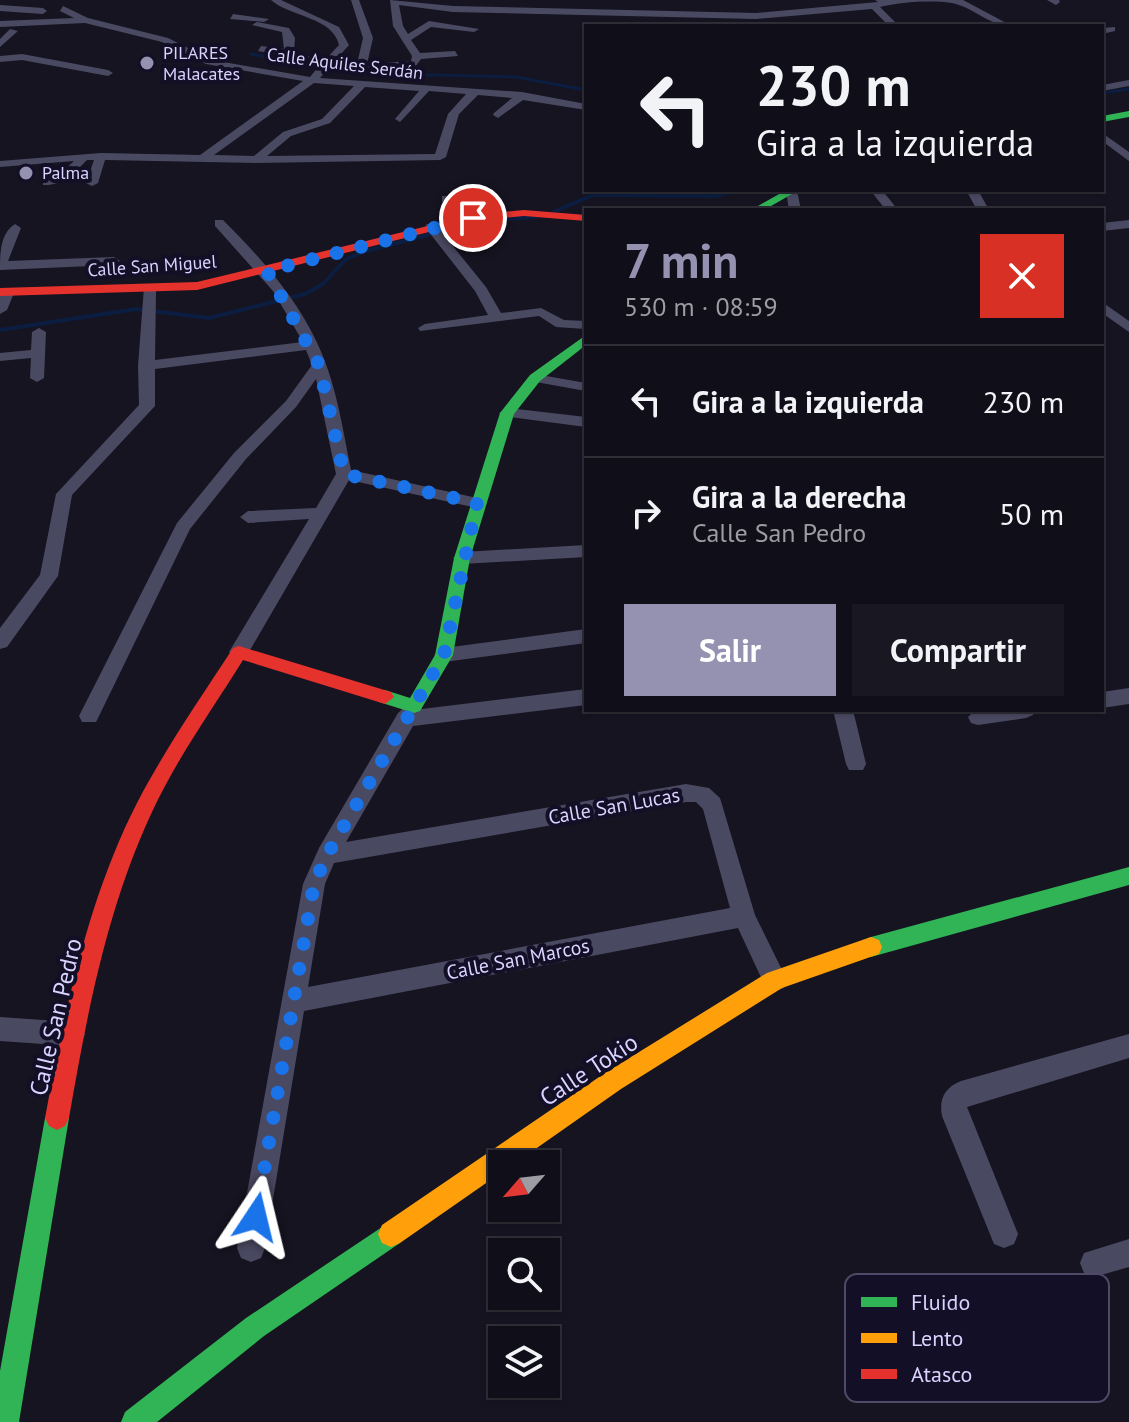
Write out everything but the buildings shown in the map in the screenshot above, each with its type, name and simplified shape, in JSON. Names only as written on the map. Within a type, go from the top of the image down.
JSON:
[{"type":"street","points":[[355,0],[368,38],[362,65]]},
{"type":"street","points":[[629,11],[630,0]]},
{"type":"street","points":[[416,60],[398,26],[395,1],[453,9],[574,5],[728,21],[893,1],[958,0],[1003,24]]},
{"type":"street","points":[[876,3],[892,24]]},
{"type":"street","points":[[0,8],[64,4]]},
{"type":"street","name":"Calle Aquiles Serdán","points":[[64,4],[85,20],[165,40],[209,62],[321,70],[361,85],[522,95],[584,105]]},
{"type":"street","points":[[204,157],[321,70],[344,45],[344,37],[334,25],[301,17],[279,4],[258,24]]},
{"type":"street","points":[[450,26],[464,14],[453,9]]},
{"type":"street","points":[[839,9],[847,18]]},
{"type":"street","points":[[666,24],[670,13]]},
{"type":"street","points":[[233,17],[286,30],[290,38],[289,53]]},
{"type":"street","points":[[0,24],[85,20]]},
{"type":"street","points":[[406,39],[429,24],[474,29]]},
{"type":"street","points":[[0,44],[13,31]]},
{"type":"street","points":[[261,49],[289,53],[321,70],[455,54]]},
{"type":"street","points":[[0,59],[22,57],[108,73]]},
{"type":"street","points":[[1104,88],[1129,83]]},
{"type":"street","points":[[256,160],[287,134],[326,121],[361,85]]},
{"type":"street","points":[[400,119],[424,91]]},
{"type":"street","points":[[0,164],[101,156],[182,155],[256,160],[440,157],[449,119],[456,106],[474,93]]},
{"type":"street","points":[[498,115],[522,95]]},
{"type":"street","points":[[1104,119],[1129,114]]},
{"type":"street","points":[[1104,138],[1129,158]]},
{"type":"street","points":[[353,160],[356,144]]},
{"type":"street","points":[[174,170],[182,155]]},
{"type":"street","points":[[92,183],[101,156]]},
{"type":"street","points":[[47,183],[64,176],[84,157]]},
{"type":"street","points":[[760,208],[789,192]]},
{"type":"street","points":[[878,192],[890,208]]},
{"type":"street","points":[[446,199],[473,218]]},
{"type":"street","name":"Calle San Miguel","points":[[2,299],[148,304],[267,271],[434,232],[473,218],[500,213],[584,218]]},
{"type":"street","points":[[219,223],[267,271],[310,345],[319,365],[344,474],[477,503]]},
{"type":"street","points":[[1104,227],[1129,224]]},
{"type":"street","points":[[15,228],[0,265],[114,261]]},
{"type":"street","points":[[434,232],[481,290],[496,317]]},
{"type":"street","points":[[0,642],[49,576],[64,494],[147,406],[148,304]]},
{"type":"street","points":[[425,328],[541,312],[561,324],[584,325]]},
{"type":"street","points":[[1122,314],[1129,328]]},
{"type":"street","points":[[37,378],[39,332]]},
{"type":"street","points":[[251,1248],[314,884],[327,855],[444,655],[462,558],[507,413],[535,378],[584,341]]},
{"type":"street","points":[[145,366],[310,345]]},
{"type":"street","points":[[0,357],[40,353]]},
{"type":"street","points":[[89,716],[183,527],[240,456],[291,404],[319,365]]},
{"type":"street","points":[[535,378],[584,387]]},
{"type":"street","points":[[507,413],[584,422]]},
{"type":"street","name":"Calle San Pedro","points":[[5,1422],[72,1034],[123,855],[145,806],[344,474]]},
{"type":"street","points":[[248,517],[322,513]]},
{"type":"street","points":[[462,558],[584,551]]},
{"type":"street","points":[[444,655],[584,636]]},
{"type":"street","points":[[239,652],[409,713],[584,697]]},
{"type":"street","points":[[1104,700],[1129,696]]},
{"type":"street","points":[[843,712],[856,764]]},
{"type":"street","points":[[978,717],[1012,712]]},
{"type":"street","name":"Calle San Lucas","points":[[327,855],[686,793],[701,794],[712,804],[744,916],[775,980]]},
{"type":"street","name":"Calle Tokio","points":[[135,1422],[255,1327],[613,1081],[775,980],[902,937],[1129,876]]},
{"type":"street","name":"Calle San Marcos","points":[[292,1002],[744,916]]},
{"type":"street","points":[[0,1029],[72,1034]]},
{"type":"street","points":[[1004,1234],[955,1116],[953,1103],[961,1094],[1129,1046]]},
{"type":"street","points":[[1094,1263],[1129,1253]]},
{"type":"waterway","points":[[251,54],[347,73],[516,77],[584,90]]},
{"type":"waterway","points":[[1104,93],[1129,89]]},
{"type":"waterway","points":[[553,212],[593,195],[716,196],[733,192]]},
{"type":"waterway","points":[[506,219],[537,217]]},
{"type":"waterway","points":[[0,330],[136,309],[209,318],[305,294],[323,284],[345,260],[362,252],[482,221]]},
{"type":"traffic: fast","points":[[1104,119],[1129,114]]},
{"type":"traffic: fast","points":[[760,208],[790,192]]},
{"type":"traffic: fast","points":[[385,697],[414,706],[444,655],[462,558],[507,413],[535,378],[584,341]]},
{"type":"traffic: fast","points":[[871,947],[1129,876]]},
{"type":"traffic: fast","points":[[5,1422],[57,1118]]},
{"type":"traffic: fast","points":[[135,1422],[255,1327],[391,1234]]},
{"type":"traffic: slow","points":[[391,1234],[613,1081],[775,980],[871,947]]},
{"type":"traffic: jam","points":[[0,292],[197,286],[473,218],[524,213],[584,218]]},
{"type":"traffic: jam","points":[[57,1118],[90,960],[128,843],[166,768],[239,652],[385,697]]},
{"type":"place","name":"PILARES Malacates","points":[[147,63]]},
{"type":"place","name":"Palma","points":[[26,173]]},
{"type":"route","points":[[256,1217],[314,884],[327,855],[444,655],[462,558],[477,503],[344,474],[319,365],[267,271],[473,218]]}]
